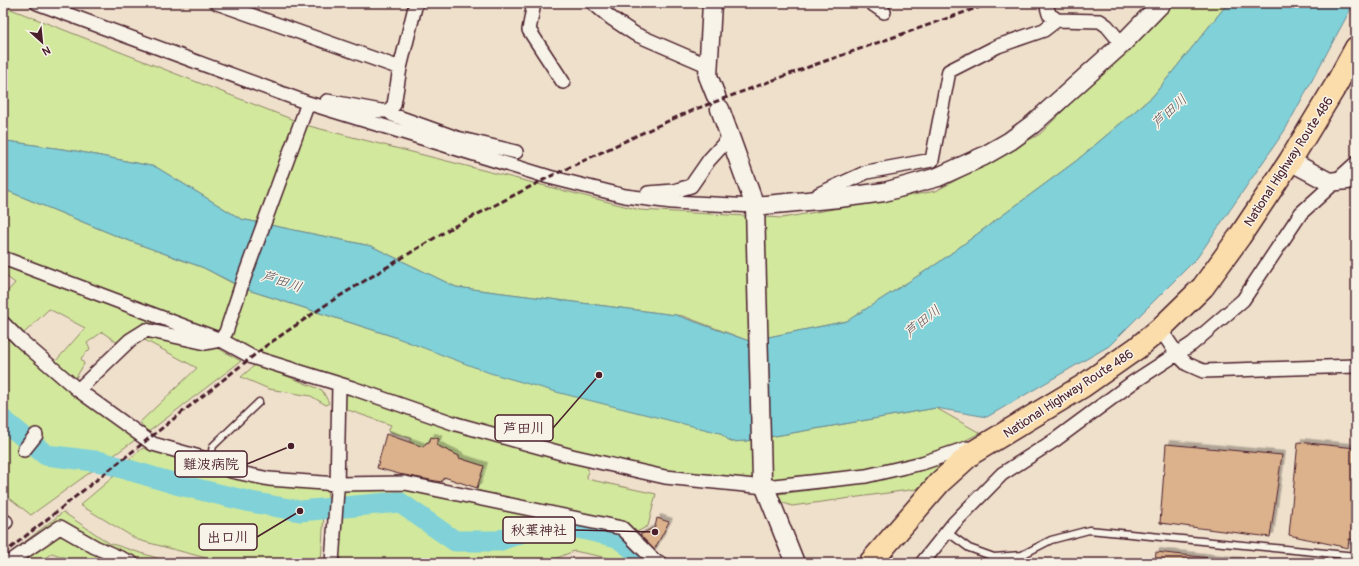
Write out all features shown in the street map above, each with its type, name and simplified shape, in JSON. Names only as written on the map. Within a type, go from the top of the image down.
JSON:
[{"type":"highway","name":"National Highway Route 486","points":[[870,563],[940,482],[972,453],[1083,386],[1137,348],[1160,329],[1203,287],[1240,236],[1290,161],[1336,86],[1356,48]]},
{"type":"street","points":[[36,3],[58,7],[308,103],[381,111],[388,110],[394,105],[400,68],[416,3]]},
{"type":"street","points":[[217,3],[400,68]]},
{"type":"street","points":[[534,3],[529,30],[564,82]]},
{"type":"street","points":[[593,3],[611,18],[635,34],[709,66]]},
{"type":"street","points":[[712,3],[708,76],[755,210],[764,483],[794,563]]},
{"type":"street","points":[[871,3],[884,12]]},
{"type":"street","points":[[1046,3],[1049,14],[1058,20],[1100,21],[1107,26],[1122,44]]},
{"type":"street","points":[[323,104],[549,177],[625,196],[755,210],[892,190],[938,177],[984,156],[1010,141],[1033,124],[1122,44],[1162,3]]},
{"type":"street","points":[[818,200],[819,194],[867,172],[932,160],[949,71],[998,46],[1044,30],[1058,20]]},
{"type":"street","points":[[78,390],[130,340],[146,330],[206,343],[223,336],[308,103]]},
{"type":"street","points":[[388,110],[393,115],[458,138],[516,152]]},
{"type":"street","points":[[638,197],[642,193],[674,191],[690,186],[709,160],[730,137]]},
{"type":"street","points":[[1290,161],[1330,182],[1356,179]]},
{"type":"street","points":[[922,563],[946,532],[1002,474],[1054,440],[1132,383],[1192,344],[1243,300],[1301,213],[1356,163]]},
{"type":"street","points":[[3,258],[223,336],[252,357],[339,384],[456,424],[572,456],[665,477],[764,483],[866,476],[922,463],[967,448],[972,453]]},
{"type":"street","points":[[3,323],[19,339],[78,390],[152,444],[210,460],[231,471],[269,479],[337,487],[405,483],[622,528],[654,560],[660,563]]},
{"type":"street","points":[[1160,329],[1177,354],[1187,364],[1203,371],[1356,366]]},
{"type":"street","points":[[332,563],[337,487],[339,384]]},
{"type":"street","points":[[24,450],[36,435]]},
{"type":"street","points":[[8,563],[60,527],[95,547],[132,563]]},
{"type":"lane","points":[[210,460],[213,446],[259,402]]},
{"type":"lane","points":[[946,532],[969,548],[994,557],[1022,555],[1051,540],[1089,530],[1356,556]]},
{"type":"green space","points":[[1170,3],[1228,3],[1153,96],[1076,161],[938,263],[847,321],[749,341],[683,316],[456,287],[371,246],[241,219],[156,167],[76,151],[7,141],[3,138],[3,6],[309,126],[640,210],[782,218],[936,191],[1040,134]]},
{"type":"green space","points":[[3,189],[119,237],[204,268],[234,284],[220,330],[213,332],[3,252]]},
{"type":"green space","points":[[3,263],[197,337],[140,326],[118,343],[102,332],[87,343],[90,349],[81,358],[84,364],[74,381],[55,362],[85,328],[49,309],[22,335],[3,327],[3,288],[7,292],[15,283],[3,274]]},
{"type":"green space","points":[[245,289],[392,336],[720,433],[731,442],[746,441],[936,408],[980,433],[942,452],[871,471],[783,480],[750,481],[670,472],[556,447],[261,356],[228,336]]},
{"type":"green space","points":[[3,334],[135,440],[31,515],[3,493]]},
{"type":"green space","points":[[149,335],[214,346],[241,361],[147,433],[140,422],[197,368],[139,337]]},
{"type":"green space","points":[[256,364],[322,390],[329,403],[326,405],[311,396],[269,389],[241,377]]},
{"type":"green space","points":[[347,393],[588,466],[587,479],[656,494],[648,526],[633,534],[625,525],[476,490],[484,466],[459,458],[459,456],[436,445],[439,439],[431,437],[429,443],[427,442],[423,447],[410,442],[410,438],[388,431],[391,425],[345,409],[342,399]]},
{"type":"green space","points":[[143,448],[203,465],[225,475],[327,490],[329,504],[297,506],[239,495],[124,463]]},
{"type":"green space","points":[[950,460],[917,489],[792,506],[778,501],[778,494],[834,487]]},
{"type":"green space","points":[[119,472],[254,510],[324,514],[321,563],[225,563],[138,540],[80,505]]},
{"type":"green space","points":[[400,488],[620,532],[656,563],[618,563],[613,559],[574,551],[545,563],[337,563],[344,489]]},
{"type":"green space","points":[[63,512],[109,543],[173,563],[80,563],[52,553],[38,563],[3,563],[3,559]]},
{"type":"water","points":[[1228,3],[1354,3],[1285,130],[1197,258],[1109,346],[987,417],[936,408],[746,441],[731,442],[720,433],[560,393],[490,373],[392,336],[245,289],[204,268],[119,237],[3,189],[3,138],[7,141],[76,151],[156,167],[241,219],[371,246],[456,287],[676,315],[749,341],[847,321],[938,263],[1076,161],[1153,96]]},
{"type":"building","points":[[386,434],[423,447],[427,442],[429,443],[431,437],[439,439],[436,445],[459,456],[459,458],[484,466],[477,488],[444,477],[441,482],[377,468]]},
{"type":"building","points":[[1298,442],[1356,448],[1356,540],[1349,539],[1348,548],[1289,535]]},
{"type":"building","points":[[1166,444],[1282,455],[1270,537],[1160,523]]},
{"type":"building","points":[[657,518],[669,522],[653,552],[636,537],[655,527]]},
{"type":"building","points":[[1156,552],[1256,563],[1155,563]]},
{"type":"waterway","points":[[3,420],[46,455],[102,462],[176,484],[251,502],[300,511],[399,502],[455,541],[498,541],[552,522],[617,537],[651,563]]},
{"type":"railway","points":[[3,554],[267,345],[330,302],[451,228],[549,177],[693,110],[814,65],[991,3]]},
{"type":"place","name":"芦田川","points":[[599,375]]},
{"type":"place","name":"難波病院","points":[[291,446]]},
{"type":"place","name":"出口川","points":[[300,511]]},
{"type":"place","name":"秋葉神社","points":[[655,532]]}]
